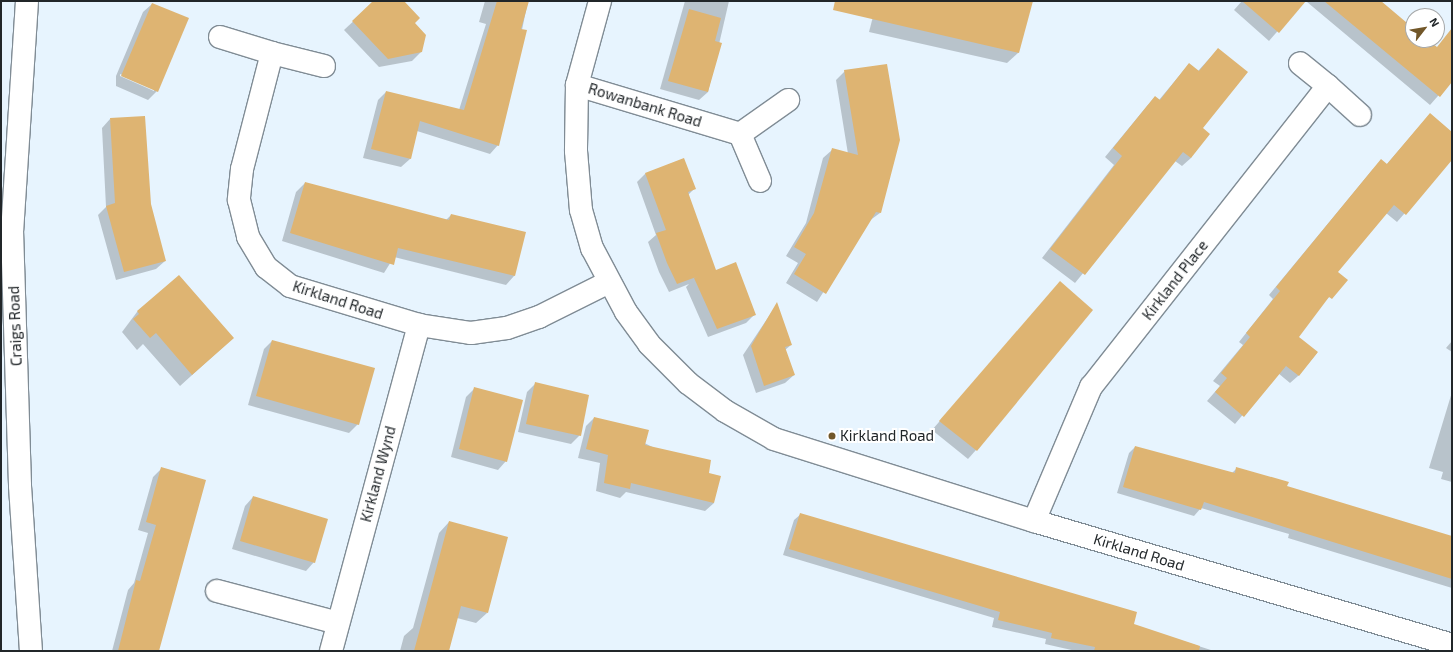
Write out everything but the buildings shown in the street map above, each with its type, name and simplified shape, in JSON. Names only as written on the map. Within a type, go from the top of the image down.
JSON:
[{"type":"street","name":"Craigs Road","points":[[27,1],[12,230],[20,486],[31,651]]},
{"type":"street","name":"Rowanbank Road","points":[[600,1],[577,85],[740,134]]},
{"type":"street","points":[[220,38],[324,66]]},
{"type":"street","name":"Kirkland Road","points":[[272,53],[242,169],[239,200],[248,237],[266,267],[290,286],[419,326],[471,333],[507,328],[539,317],[609,282]]},
{"type":"street","points":[[1300,63],[1360,115]]},
{"type":"street","name":"Kirkland Road","points":[[577,85],[576,151],[581,210],[592,248],[609,282],[649,344],[688,383],[725,411],[774,439],[1034,521],[1452,645]]},
{"type":"street","name":"Kirkland Place","points":[[1034,521],[1091,387],[1328,86]]},
{"type":"street","points":[[760,181],[740,134],[788,100]]},
{"type":"street","name":"Kirkland Wynd","points":[[330,651],[419,326]]},
{"type":"street","points":[[217,591],[338,623]]},
{"type":"place","name":"Kirkland Road","points":[[832,436]]}]
